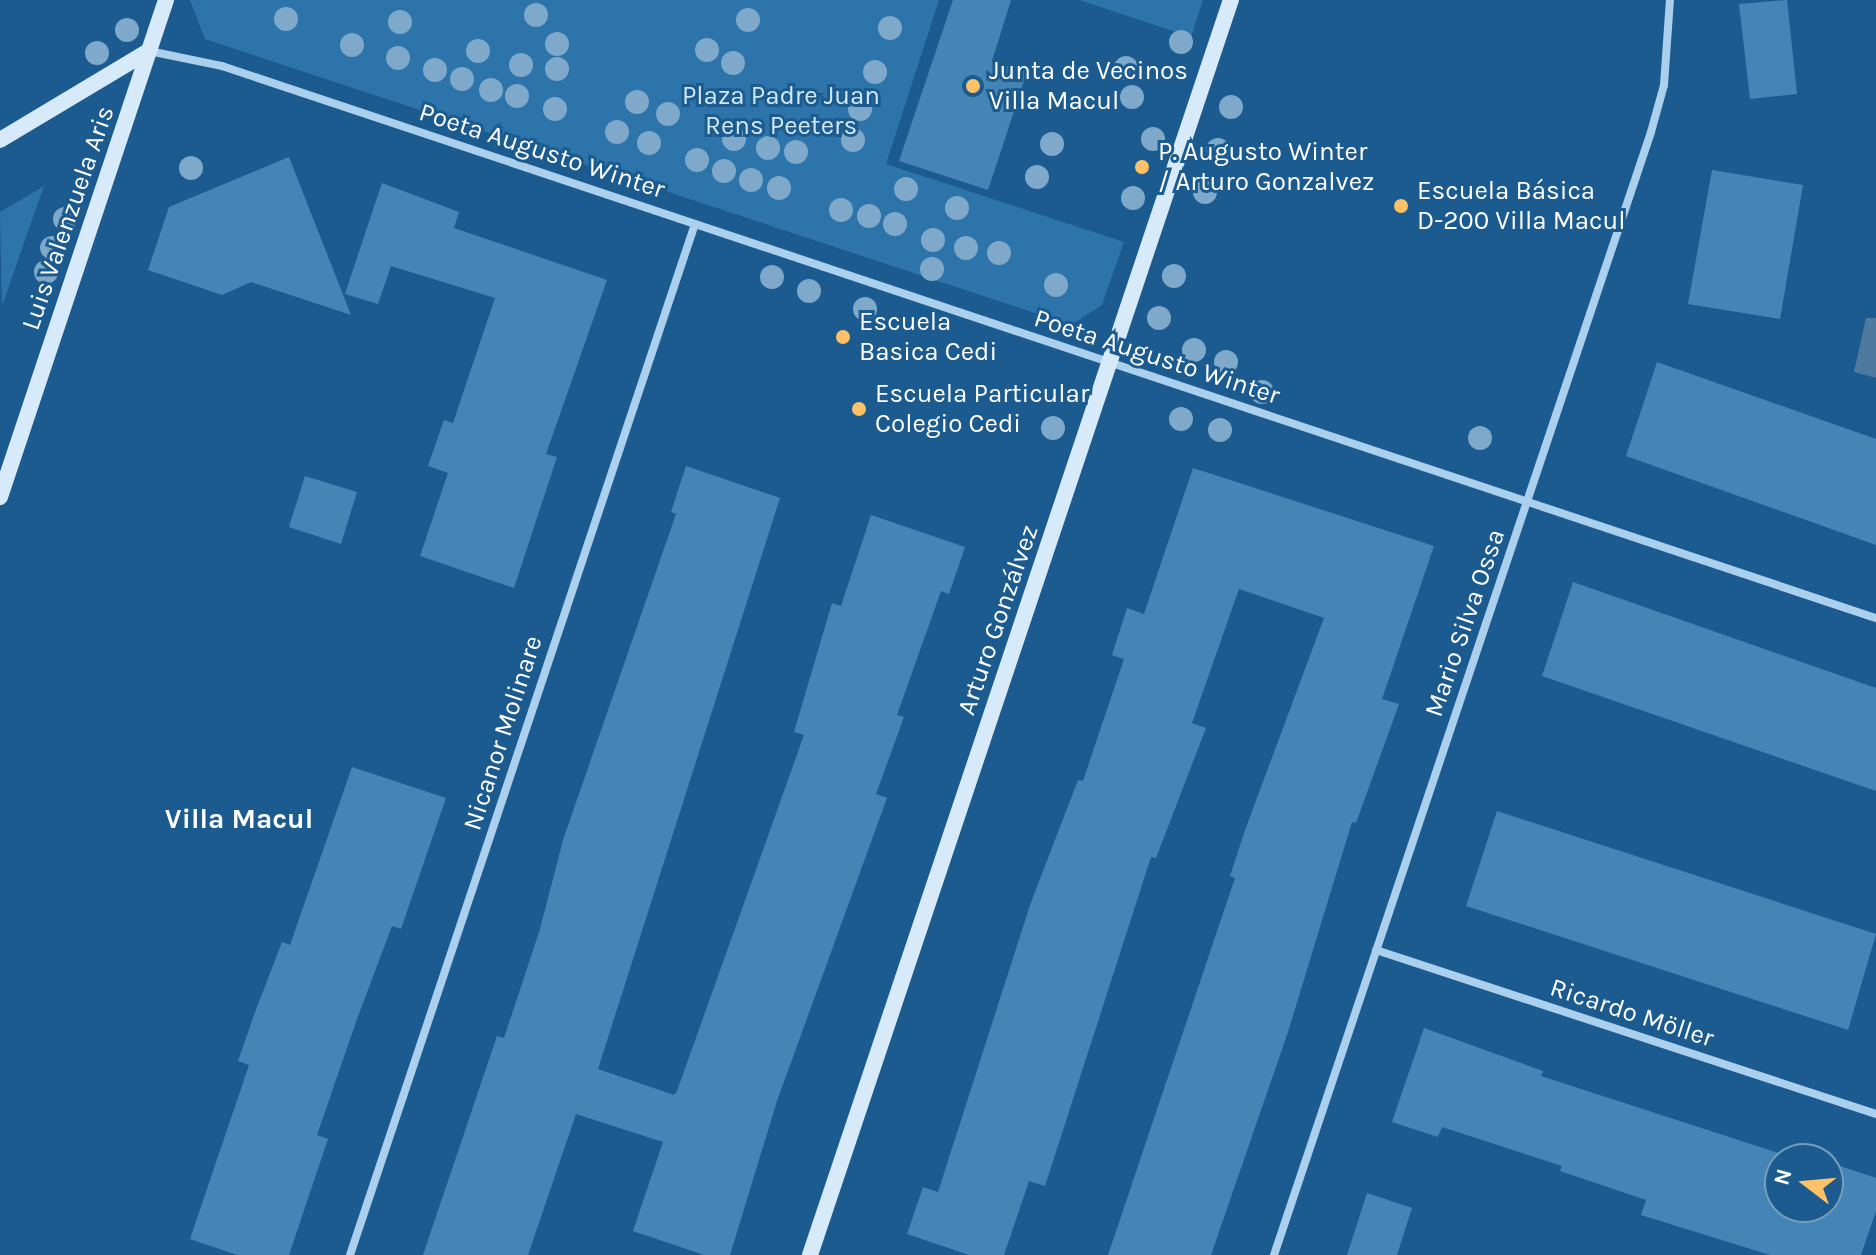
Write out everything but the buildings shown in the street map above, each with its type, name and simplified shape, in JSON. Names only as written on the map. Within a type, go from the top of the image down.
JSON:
[{"type":"street","name":"Luis Valenzuela Aris","points":[[0,497],[166,0]]},
{"type":"street","name":"Arturo Gonzálvez","points":[[810,1255],[1231,0]]},
{"type":"street","name":"Mario Silva Ossa","points":[[1274,1255],[1651,132],[1664,85],[1670,0]]},
{"type":"street","points":[[0,140],[149,51]]},
{"type":"street","name":"Poeta Augusto Winter","points":[[149,51],[205,60],[1876,618]]},
{"type":"street","name":"Nicanor Molinare","points":[[350,1255],[695,224]]},
{"type":"street","name":"Ricardo Möller","points":[[1376,950],[1876,1114]]},
{"type":"green space","name":"Plaza Padre Juan Rens Peeters","points":[[190,0],[939,0],[886,164],[1124,242],[1102,305],[1071,325],[205,39]]},
{"type":"green space","points":[[1079,0],[1203,0],[1191,37]]},
{"type":"green space","points":[[44,186],[2,306],[0,212]]},
{"type":"shaded area","points":[[1866,318],[1876,318],[1876,378],[1854,372]]},
{"type":"place","name":"Junta de Vecinos Villa Macul","points":[[973,86]]},
{"type":"place","name":"P. Augusto Winter / Arturo Gonzalvez","points":[[1142,167]]},
{"type":"place","name":"Escuela Básica D-200 Villa Macul","points":[[1401,206]]},
{"type":"place","name":"Escuela Basica Cedi","points":[[843,337]]},
{"type":"place","name":"Escuela Particular Colegio Cedi","points":[[859,409]]},
{"type":"district","name":"Villa Macul","points":[[239,819]]}]
